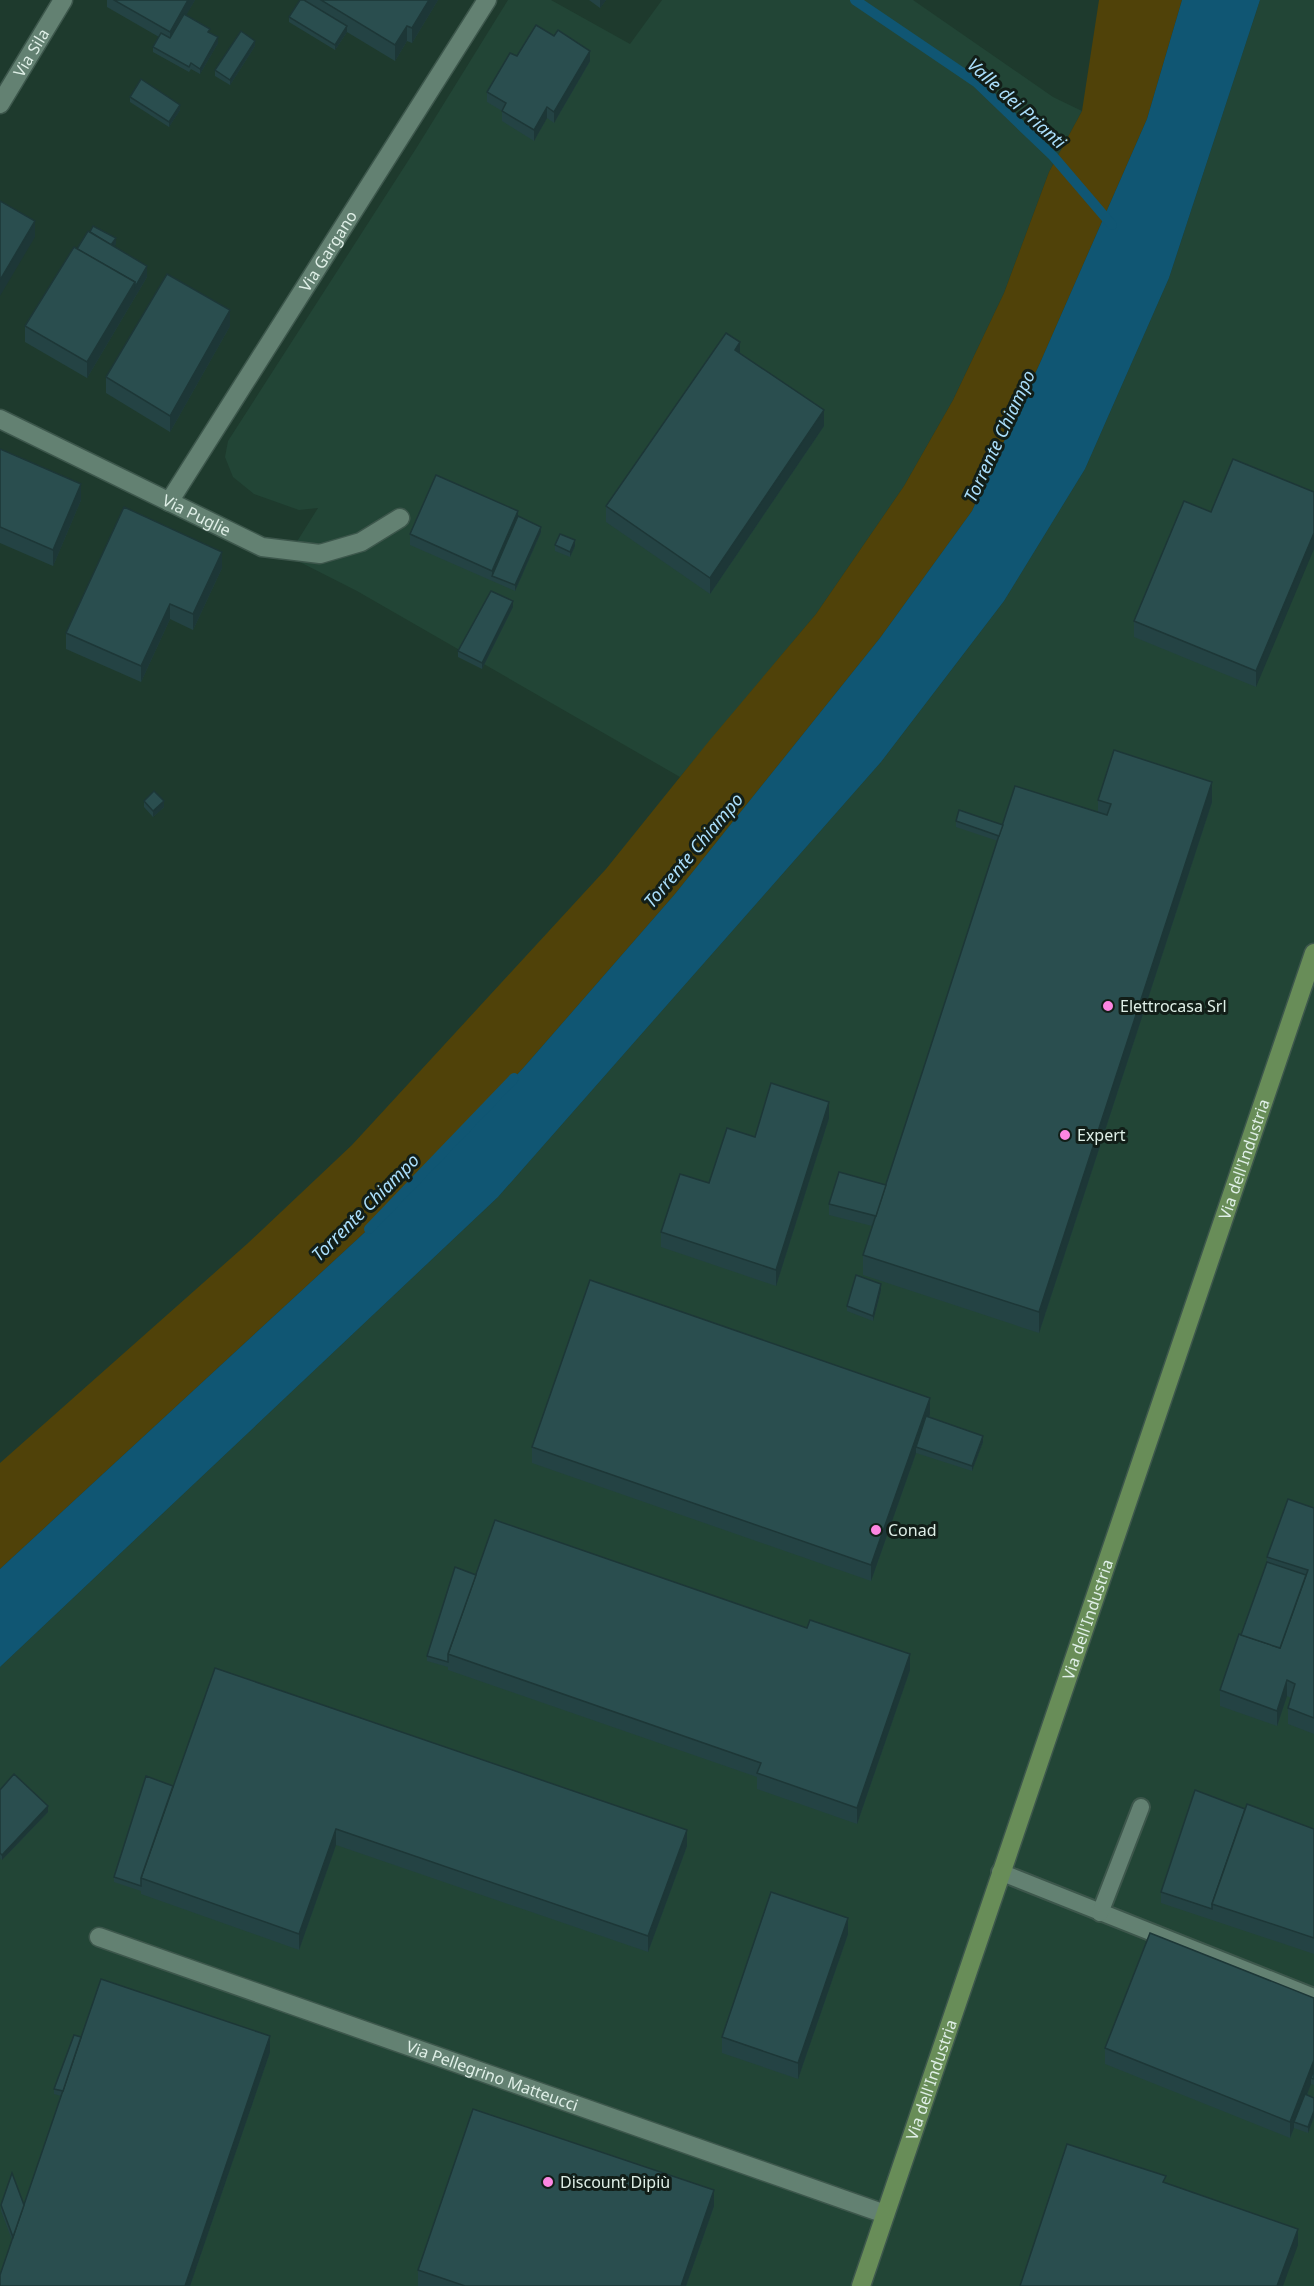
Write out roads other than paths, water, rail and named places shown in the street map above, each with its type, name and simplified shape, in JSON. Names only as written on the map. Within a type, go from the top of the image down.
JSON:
[{"type":"main road","name":"Via dell'Industria","points":[[861,2286],[1314,953]]},
{"type":"street","name":"Via Sila","points":[[0,104],[63,0]]},
{"type":"street","name":"Via Gargano","points":[[169,502],[487,0]]},
{"type":"street","name":"Via Puglie","points":[[0,419],[262,547],[320,554],[361,543],[400,518]]},
{"type":"street","name":"Via Pellegrino Matteucci","points":[[99,1936],[885,2214]]},
{"type":"lane","points":[[1100,1912],[1142,1807]]},
{"type":"lane","points":[[1000,1872],[1314,1997]]},
{"type":"water","points":[[1182,0],[1260,0],[1169,278],[1085,469],[1004,601],[881,762],[498,1197],[0,1667],[0,1569],[415,1186],[525,1066],[675,894],[880,638],[972,511],[1147,119]]},
{"type":"waterway","name":"Valle dei Prianti","points":[[855,0],[976,82],[1053,156],[1112,225]]},
{"type":"waterway","name":"Torrente Chiampo","points":[[369,1229],[514,1078]]},
{"type":"place","name":"Elettrocasa Srl","points":[[1108,1006]]},
{"type":"place","name":"Expert","points":[[1065,1135]]},
{"type":"place","name":"Conad","points":[[876,1530]]},
{"type":"place","name":"Discount Dipiù","points":[[548,2182]]}]
